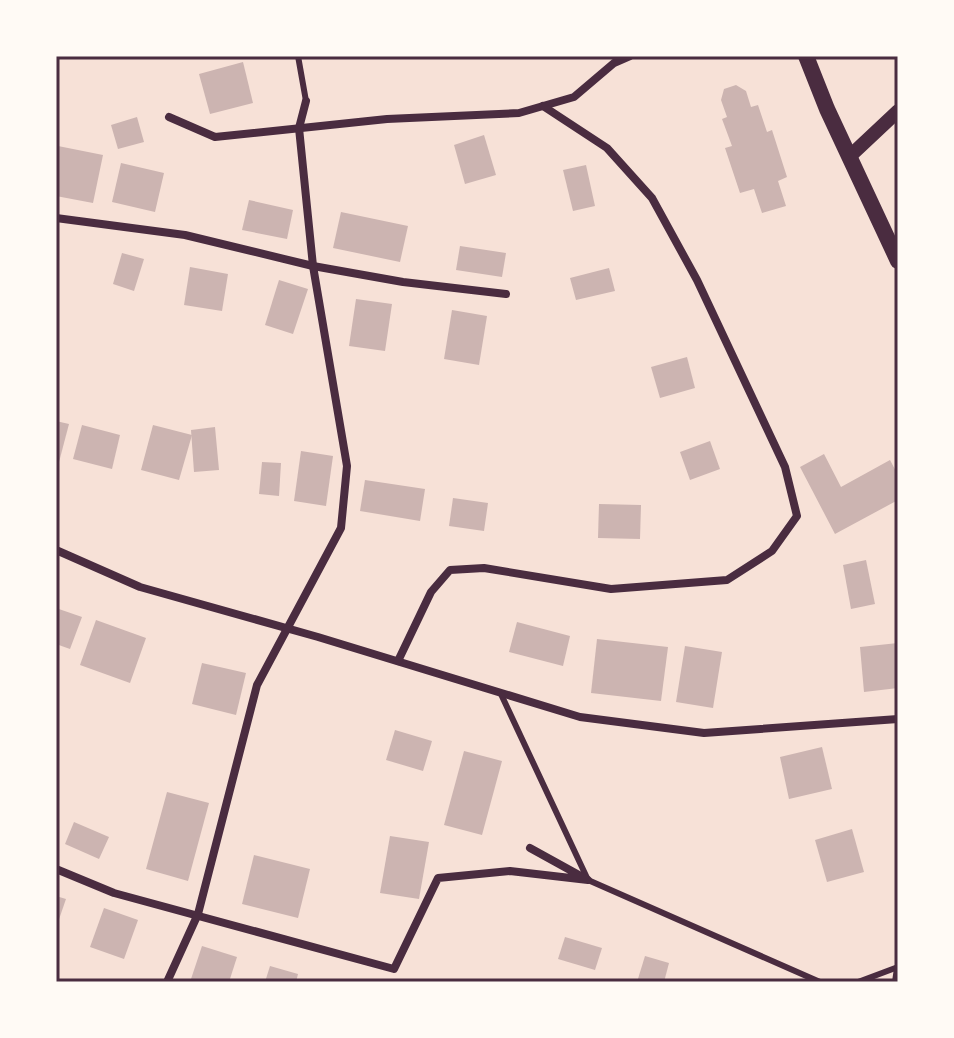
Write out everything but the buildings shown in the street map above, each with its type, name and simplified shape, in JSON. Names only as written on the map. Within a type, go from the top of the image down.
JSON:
[{"type":"main road","points":[[806,56],[898,261]]},
{"type":"street","points":[[169,117],[215,137],[387,119],[519,113],[574,97],[614,63],[630,56]]},
{"type":"street","points":[[167,982],[198,914],[257,685],[341,528],[347,466],[313,266],[299,128],[306,101]]},
{"type":"street","points":[[398,661],[431,592],[450,570],[484,568],[611,589],[727,580],[772,551],[797,516],[785,467],[697,280],[652,198],[607,148],[543,106]]},
{"type":"street","points":[[849,157],[898,111]]},
{"type":"street","points":[[56,218],[185,235],[313,266],[403,282],[506,294]]},
{"type":"street","points":[[56,550],[140,587],[580,717],[704,733],[898,719]]},
{"type":"street","points":[[530,848],[588,880]]},
{"type":"street","points":[[56,869],[114,893],[394,969],[438,878],[510,871],[588,880]]},
{"type":"lane","points":[[298,56],[306,101]]},
{"type":"lane","points":[[500,692],[588,880],[820,982]]},
{"type":"lane","points":[[858,982],[898,968]]},
{"type":"lane","points":[[895,982],[898,968]]}]
